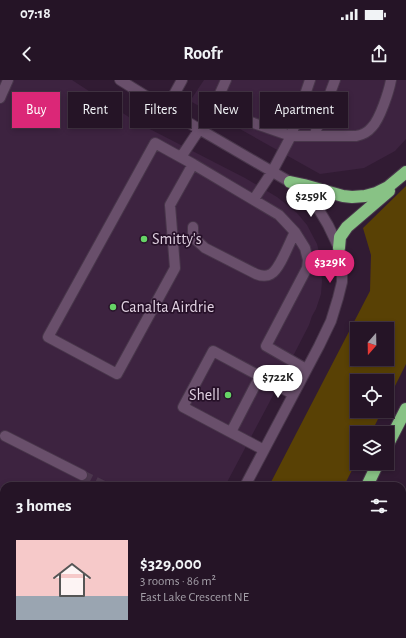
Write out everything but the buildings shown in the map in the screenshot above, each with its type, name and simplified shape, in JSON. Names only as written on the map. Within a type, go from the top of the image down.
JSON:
[{"type":"highway","points":[[290,182],[352,198],[376,193],[388,187],[406,172]]},
{"type":"highway","points":[[339,248],[340,237],[348,227],[387,193],[406,172]]},
{"type":"highway","points":[[394,432],[406,409]]},
{"type":"highway","points":[[368,482],[374,470]]},
{"type":"street","points":[[0,98],[8,80]]},
{"type":"street","points":[[120,80],[139,92]]},
{"type":"street","points":[[175,92],[182,80]]},
{"type":"street","points":[[221,92],[226,80]]},
{"type":"street","points":[[254,199],[272,172],[291,136],[310,80]]},
{"type":"street","points":[[314,136],[335,80]]},
{"type":"street","points":[[384,80],[386,96]]},
{"type":"street","points":[[252,122],[291,136],[356,136],[364,134],[372,127],[379,117],[391,80]]},
{"type":"street","points":[[191,124],[290,182],[301,191],[319,210],[339,248],[342,282],[331,321],[247,482]]},
{"type":"street","points":[[181,157],[199,129]]},
{"type":"street","points":[[193,164],[170,205],[175,268],[117,374],[48,337],[154,143],[181,157],[254,199],[279,215],[295,232],[305,248],[308,260],[306,268],[266,346],[306,370]]},
{"type":"street","points":[[193,227],[192,233],[195,239],[205,248],[256,274],[264,276],[271,274],[277,269],[295,232]]},
{"type":"street","points":[[264,450],[184,407],[213,351],[294,394]]},
{"type":"street","points":[[231,432],[260,376]]},
{"type":"street","points":[[5,436],[82,475]]},
{"type":"shaded area","points":[[0,80],[72,80],[90,92],[68,92],[68,128],[122,128],[122,113],[130,118],[130,128],[148,128],[245,178],[277,197],[297,213],[307,225],[317,244],[320,256],[322,281],[321,294],[309,325],[227,482],[0,482]]},
{"type":"shaded area","points":[[204,80],[406,80],[406,139],[395,151],[364,168],[320,174],[238,128],[252,128],[252,92],[199,92],[199,106],[191,102]]},
{"type":"shaded area","points":[[406,186],[406,364],[394,388],[394,374],[350,374],[350,418],[378,418],[374,426],[350,426],[350,470],[352,470],[346,482],[271,482],[350,330],[350,366],[394,366],[394,322],[354,322],[370,291],[371,255],[363,228]]},
{"type":"tunnel","points":[[82,475],[96,482]]},
{"type":"place","name":"Smitty's","points":[[144,239]]},
{"type":"place","name":"Canalta Airdrie","points":[[113,307]]},
{"type":"place","name":"Shell","points":[[228,395]]}]
